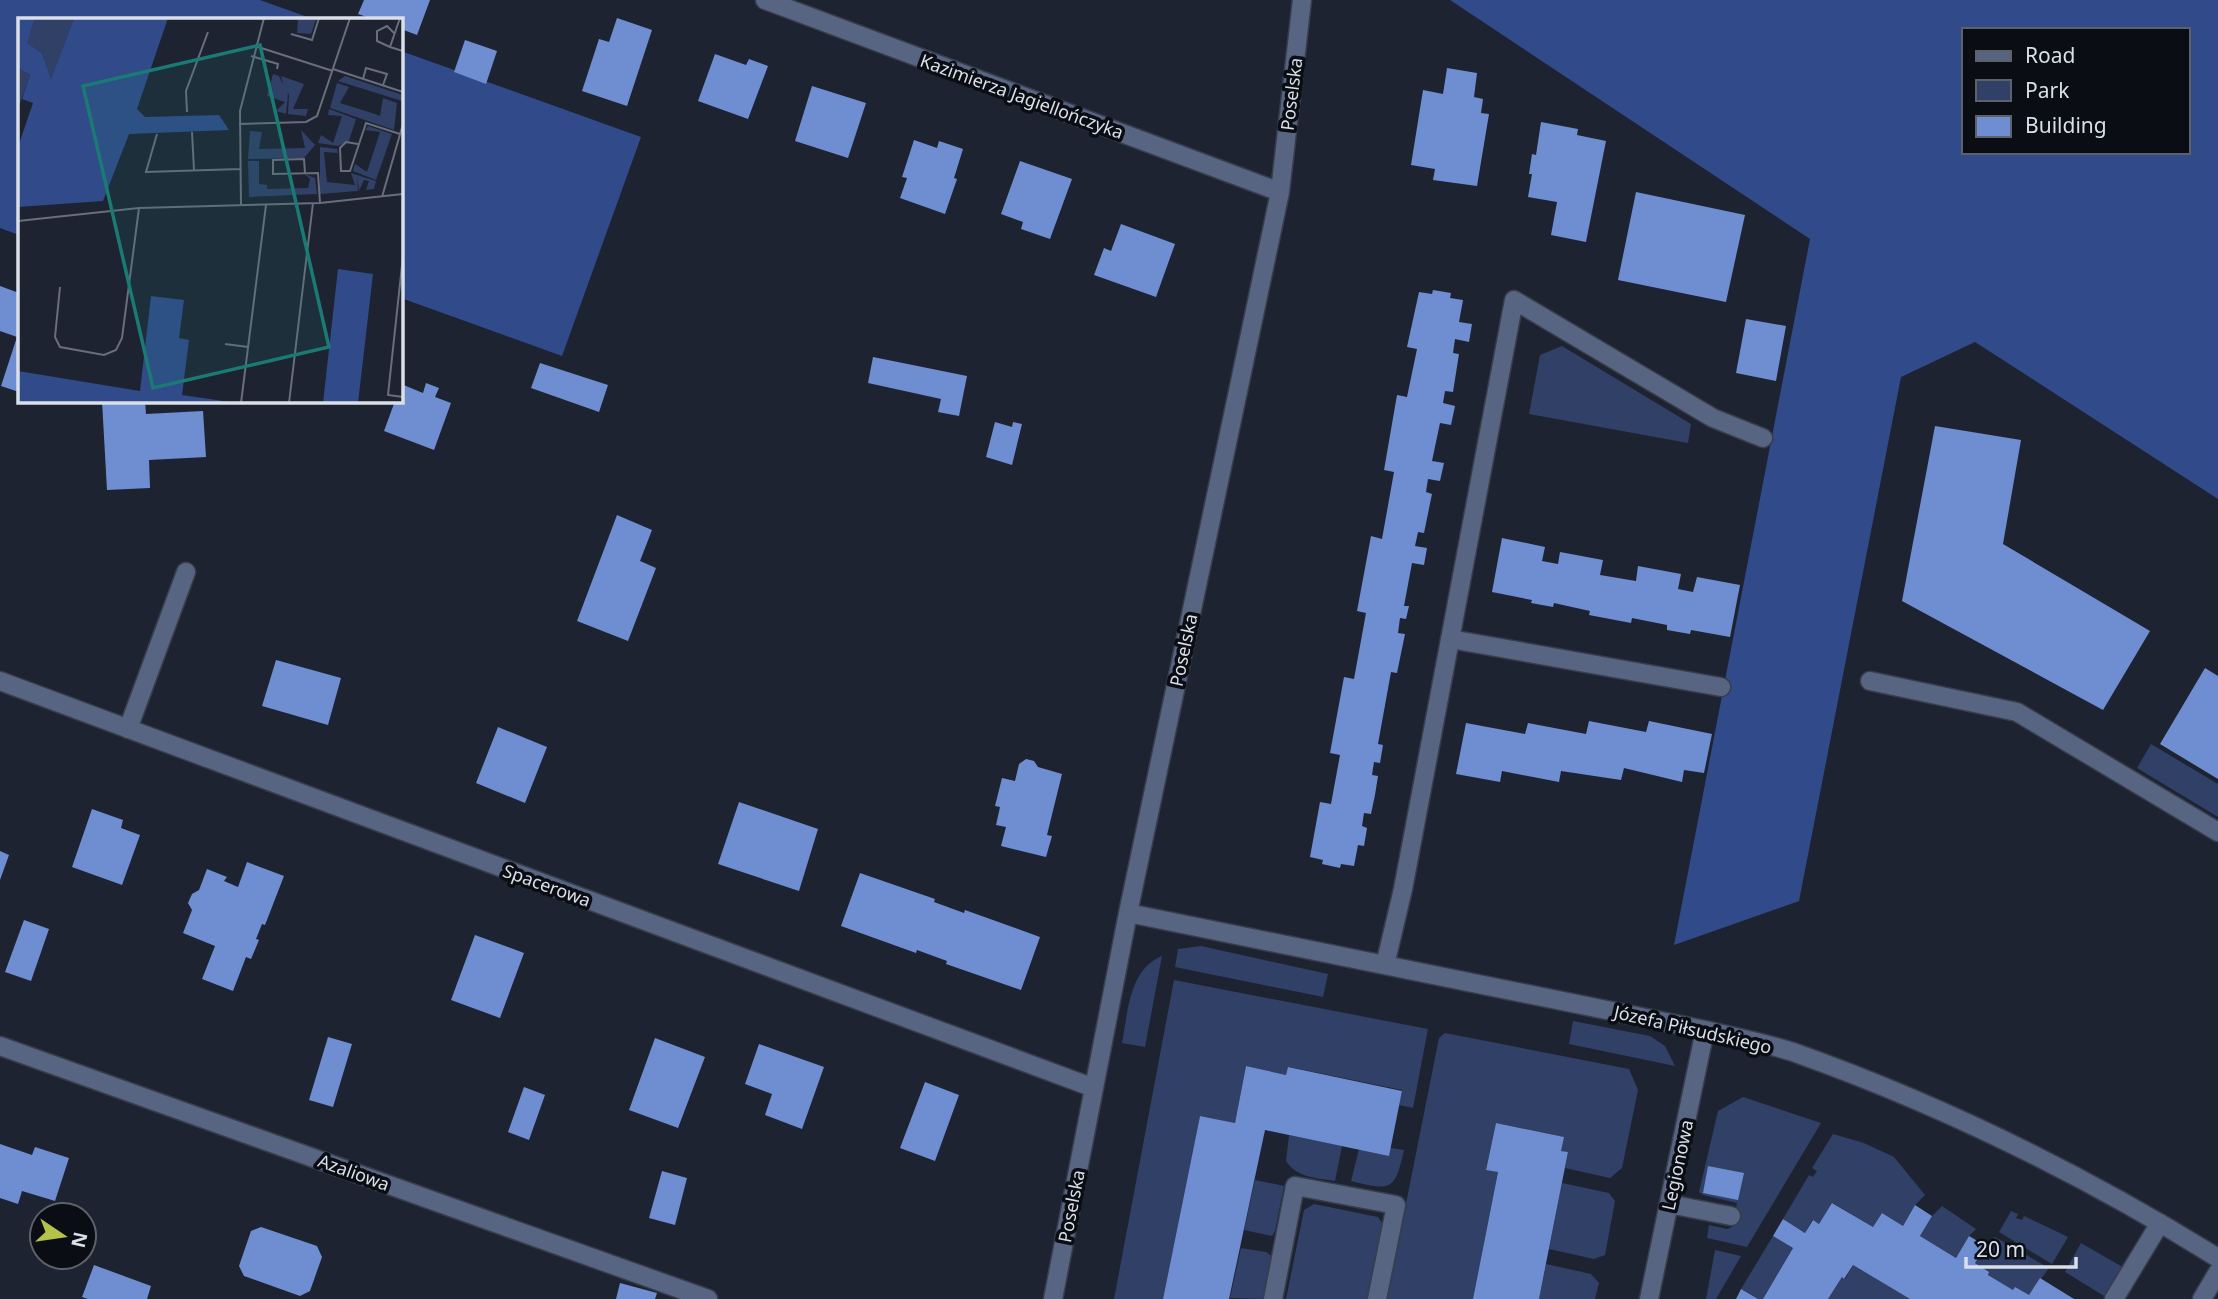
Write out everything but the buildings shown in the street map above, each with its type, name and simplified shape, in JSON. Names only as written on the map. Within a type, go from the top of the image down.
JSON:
[{"type":"street","name":"Kazimierza Jagiellończyka","points":[[765,0],[1280,192]]},
{"type":"street","name":"Poselska","points":[[1054,1299],[1128,913],[1280,192],[1302,0]]},
{"type":"street","points":[[1385,965],[1403,889],[1514,300],[1713,418],[1763,438]]},
{"type":"street","points":[[128,729],[186,572]]},
{"type":"street","points":[[1450,639],[1721,687]]},
{"type":"street","name":"Spacerowa","points":[[0,681],[1094,1088]]},
{"type":"street","points":[[1870,681],[2017,712],[2218,832]]},
{"type":"street","name":"Józefa Piłsudskiego","points":[[1128,913],[1705,1030],[1790,1052],[1990,1133],[2049,1162],[2218,1258]]},
{"type":"street","name":"Legionowa","points":[[1649,1299],[1705,1030]]},
{"type":"street","name":"Azaliowa","points":[[0,1046],[708,1299]]},
{"type":"street","points":[[1273,1299],[1295,1186],[1396,1205],[1377,1299]]},
{"type":"street","points":[[1669,1204],[1731,1216]]},
{"type":"street","points":[[2114,1299],[2160,1223]]},
{"type":"street","points":[[2202,1299],[2218,1272]]},
{"type":"green space","points":[[1562,346],[1691,424],[1688,443],[1529,414],[1540,355]]},
{"type":"green space","points":[[2151,744],[2218,784],[2218,817],[2137,768]]},
{"type":"green space","points":[[1201,946],[1328,974],[1323,997],[1175,967],[1178,949]]},
{"type":"green space","points":[[1162,956],[1145,1047],[1122,1043],[1136,981],[1151,962]]},
{"type":"green space","points":[[1174,980],[1428,1029],[1413,1108],[1399,1105],[1402,1090],[1289,1067],[1286,1075],[1246,1066],[1235,1123],[1200,1116],[1163,1299],[1114,1299]]},
{"type":"green space","points":[[1573,1021],[1650,1036],[1665,1046],[1675,1066],[1569,1044]]},
{"type":"green space","points":[[1445,1033],[1629,1069],[1638,1090],[1622,1168],[1610,1178],[1565,1168],[1568,1153],[1561,1151],[1563,1137],[1496,1123],[1486,1169],[1498,1172],[1473,1299],[1387,1299],[1439,1038]]},
{"type":"green space","points":[[1743,1097],[1821,1123],[1747,1247],[1707,1238],[1709,1225],[1727,1229],[1732,1227],[1737,1203],[1699,1192],[1718,1111]]},
{"type":"green space","points":[[1833,1134],[1864,1143],[1894,1157],[1925,1195],[1915,1205],[1903,1226],[1882,1213],[1873,1227],[1833,1203],[1819,1224],[1812,1220],[1805,1233],[1783,1219],[1809,1175],[1813,1177],[1817,1171],[1812,1168]]},
{"type":"green space","points":[[1289,1135],[1342,1146],[1335,1181],[1308,1176],[1291,1167],[1286,1161]]},
{"type":"green space","points":[[1359,1149],[1404,1150],[1398,1174],[1389,1185],[1375,1186],[1351,1181]]},
{"type":"green space","points":[[1255,1180],[1284,1186],[1272,1236],[1244,1230]]},
{"type":"green space","points":[[1562,1183],[1609,1193],[1615,1201],[1605,1255],[1594,1259],[1549,1249]]},
{"type":"green space","points":[[1314,1204],[1378,1217],[1384,1226],[1370,1299],[1286,1299],[1304,1210]]},
{"type":"green space","points":[[1942,1206],[1976,1229],[1956,1258],[1920,1236],[1932,1216]]},
{"type":"green space","points":[[2011,1211],[2018,1214],[2016,1218],[2022,1220],[2024,1216],[2068,1237],[2052,1264],[1999,1232]]},
{"type":"green space","points":[[1773,1236],[1793,1248],[1763,1299],[1758,1299],[1741,1289]]},
{"type":"green space","points":[[1995,1237],[2049,1268],[2029,1295],[2013,1290],[1988,1275],[1989,1272],[1975,1263]]},
{"type":"green space","points":[[2081,1243],[2126,1269],[2109,1299],[2065,1272]]},
{"type":"green space","points":[[1241,1248],[1266,1252],[1273,1257],[1265,1299],[1230,1298]]},
{"type":"green space","points":[[1715,1250],[1741,1256],[1716,1299],[1706,1299]]},
{"type":"green space","points":[[1546,1264],[1591,1274],[1599,1283],[1595,1299],[1539,1299]]},
{"type":"green space","points":[[1853,1265],[1910,1299],[1828,1299]]},
{"type":"shaded area","points":[[0,0],[260,0],[310,18],[18,18],[18,235],[0,228]]},
{"type":"shaded area","points":[[1450,0],[2218,0],[2218,499],[1975,342],[1901,377],[1799,901],[1674,945],[1810,239]]},
{"type":"shaded area","points":[[402,51],[641,137],[562,356],[402,298]]}]
